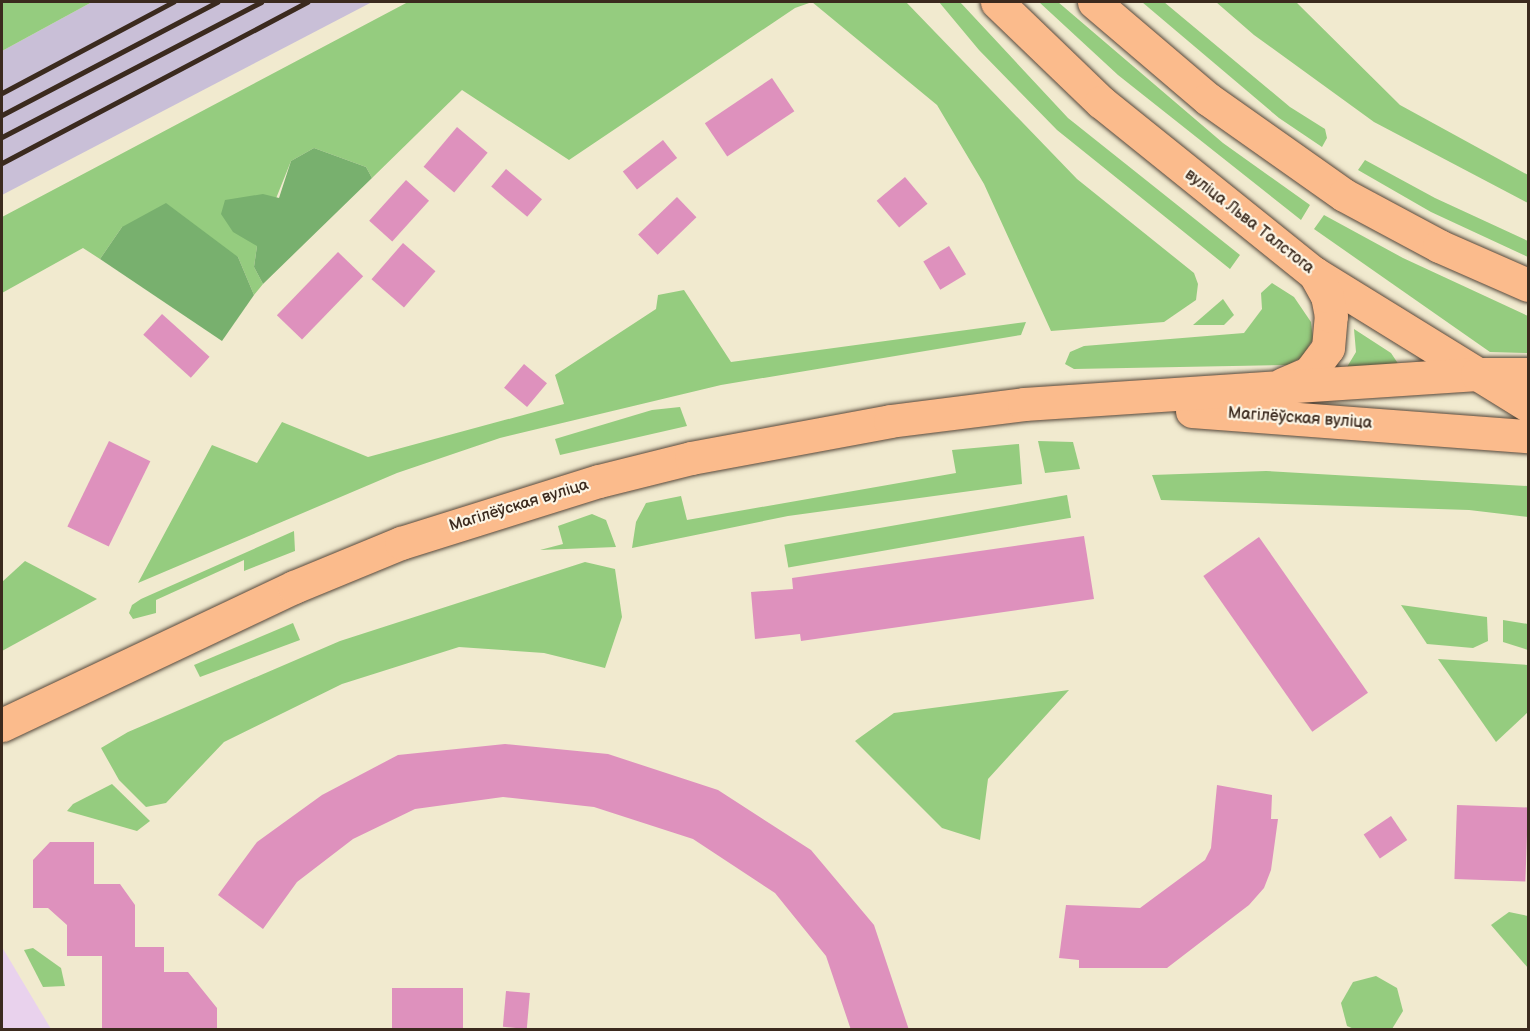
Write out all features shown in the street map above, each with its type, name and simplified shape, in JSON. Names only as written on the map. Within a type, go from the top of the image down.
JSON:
[{"type":"main road","name":"вуліца Льва Талстога","points":[[997,2],[1101,102],[1314,273],[1528,405]]},
{"type":"main road","points":[[1094,2],[1208,99],[1344,195],[1439,246],[1528,285]]},
{"type":"main road","points":[[1271,389],[1309,373],[1328,348],[1331,316],[1327,296],[1314,273]]},
{"type":"main road","name":"Магілёўская вуліца","points":[[2,725],[136,659],[369,556],[599,481],[791,437],[1001,406],[1477,374],[1528,374]]},
{"type":"main road","name":"Магілёўская вуліца","points":[[1071,401],[1528,436]]},
{"type":"shaded area","points":[[92,2],[372,2],[2,195],[2,51]]},
{"type":"shaded area","points":[[2,947],[51,1029],[2,1029]]},
{"type":"green space","points":[[2,2],[92,2],[2,51]]},
{"type":"green space","points":[[408,2],[812,2],[795,8],[569,160],[462,90],[372,178],[366,167],[314,148],[291,161],[257,246],[254,267],[263,284],[254,295],[238,257],[122,227],[100,259],[83,248],[2,293],[2,217]]},
{"type":"green space","points":[[812,2],[906,2],[1077,179],[1194,273],[1198,284],[1196,300],[1164,322],[1051,331],[984,184],[937,105]]},
{"type":"green space","points":[[939,2],[960,2],[1068,118],[1240,255],[1230,269],[1057,130],[979,50]]},
{"type":"green space","points":[[1039,2],[1058,2],[1223,143],[1310,205],[1301,220],[1118,75]]},
{"type":"green space","points":[[1142,2],[1164,2],[1290,107],[1325,129],[1327,138],[1322,147],[1279,118]]},
{"type":"green space","points":[[1216,2],[1296,2],[1400,105],[1528,175],[1528,203],[1374,122],[1254,35]]},
{"type":"green space","points":[[314,148],[366,167],[372,178],[263,284],[254,267],[257,246],[233,232],[221,214],[225,200],[263,194],[279,198],[291,161]]},
{"type":"green space","points":[[1365,160],[1435,198],[1528,241],[1528,257],[1431,212],[1358,170]]},
{"type":"green space","points":[[166,203],[238,257],[254,295],[222,341],[100,259],[122,227]]},
{"type":"green space","points":[[1324,215],[1403,258],[1528,316],[1528,353],[1490,352],[1314,229]]},
{"type":"green space","points":[[1272,283],[1294,297],[1311,322],[1313,339],[1302,357],[1288,365],[1074,369],[1065,364],[1070,352],[1084,346],[1244,333],[1262,309],[1261,293]]},
{"type":"green space","points":[[684,290],[731,362],[1026,322],[1021,335],[721,385],[500,438],[397,473],[138,583],[212,445],[257,463],[282,422],[368,457],[564,404],[555,375],[656,309],[658,295]]},
{"type":"green space","points":[[1223,299],[1234,315],[1224,325],[1193,325]]},
{"type":"green space","points":[[1354,329],[1391,353],[1399,365],[1347,367],[1356,352]]},
{"type":"green space","points":[[680,407],[687,426],[560,455],[555,439],[652,410]]},
{"type":"green space","points":[[1038,441],[1073,442],[1080,469],[1045,473]]},
{"type":"green space","points":[[1019,444],[1022,484],[788,516],[632,548],[636,522],[646,503],[681,496],[687,520],[956,473],[952,450]]},
{"type":"green space","points":[[1266,471],[1528,486],[1528,517],[1469,510],[1161,500],[1152,475]]},
{"type":"green space","points":[[1067,495],[1071,518],[788,567],[784,545]]},
{"type":"green space","points":[[592,514],[606,520],[616,547],[540,550],[563,544],[558,526]]},
{"type":"green space","points":[[294,531],[295,551],[244,571],[244,560],[156,600],[156,613],[133,619],[129,613],[132,605],[141,599]]},
{"type":"green space","points":[[25,561],[97,599],[2,651],[2,582]]},
{"type":"green space","points":[[585,562],[615,569],[622,617],[605,668],[544,653],[459,647],[342,684],[224,742],[166,803],[146,807],[119,780],[101,748],[128,732],[340,641]]},
{"type":"green space","points":[[1401,605],[1487,617],[1488,641],[1473,648],[1427,644]]},
{"type":"green space","points":[[1503,620],[1528,624],[1528,650],[1503,642]]},
{"type":"green space","points":[[293,623],[300,640],[200,677],[194,665]]},
{"type":"green space","points":[[1438,659],[1528,665],[1528,712],[1496,742]]},
{"type":"green space","points":[[1069,690],[988,779],[980,840],[942,828],[855,741],[894,713]]},
{"type":"green space","points":[[112,784],[150,821],[137,831],[67,811],[73,804]]},
{"type":"green space","points":[[1509,912],[1528,916],[1528,968],[1491,925]]},
{"type":"green space","points":[[33,948],[61,968],[65,986],[43,987],[24,950]]},
{"type":"green space","points":[[1376,976],[1397,988],[1403,1011],[1392,1029],[1354,1029],[1347,1026],[1341,1003],[1353,982]]},
{"type":"building","points":[[772,78],[794,111],[727,156],[705,123]]},
{"type":"building","points":[[457,127],[488,153],[454,193],[424,167]]},
{"type":"building","points":[[663,140],[677,158],[637,190],[623,171]]},
{"type":"building","points":[[506,169],[542,199],[527,217],[491,187]]},
{"type":"building","points":[[905,177],[927,204],[899,228],[877,201]]},
{"type":"building","points":[[406,180],[429,201],[392,242],[369,221]]},
{"type":"building","points":[[677,197],[696,217],[658,255],[638,235]]},
{"type":"building","points":[[403,243],[435,271],[404,307],[372,279]]},
{"type":"building","points":[[949,246],[966,274],[940,290],[923,261]]},
{"type":"building","points":[[338,252],[363,276],[302,340],[277,315]]},
{"type":"building","points":[[162,314],[210,357],[191,378],[143,335]]},
{"type":"building","points":[[524,364],[547,383],[527,407],[504,388]]},
{"type":"building","points":[[109,441],[150,461],[109,547],[67,526]]},
{"type":"building","points":[[1084,536],[1094,599],[801,641],[800,634],[755,639],[751,592],[793,589],[792,578]]},
{"type":"building","points":[[1259,537],[1368,693],[1312,732],[1203,576]]},
{"type":"building","points":[[505,744],[608,754],[718,790],[811,850],[874,925],[909,1030],[851,1030],[826,956],[775,893],[693,839],[594,807],[503,797],[415,809],[353,839],[297,882],[263,929],[218,895],[257,842],[322,795],[398,755]]},
{"type":"building","points":[[1217,785],[1272,795],[1271,819],[1278,819],[1271,870],[1264,888],[1249,905],[1167,968],[1079,968],[1079,960],[1059,958],[1066,905],[1140,908],[1205,860],[1211,848]]},
{"type":"building","points":[[1457,805],[1528,807],[1525,881],[1454,879]]},
{"type":"building","points":[[1391,816],[1407,840],[1380,858],[1364,834]]},
{"type":"building","points":[[50,842],[94,842],[94,884],[120,884],[135,905],[135,947],[164,947],[164,972],[188,972],[217,1008],[217,1030],[102,1030],[102,956],[67,956],[67,925],[48,908],[33,908],[33,860]]},
{"type":"building","points":[[392,988],[463,988],[463,1030],[392,1030]]},
{"type":"building","points":[[506,991],[530,993],[527,1029],[503,1027]]},
{"type":"railway","points":[[2,93],[173,2]]},
{"type":"railway","points":[[2,115],[217,2]]},
{"type":"railway","points":[[2,137],[261,2]]},
{"type":"railway","points":[[2,163],[307,2]]}]
